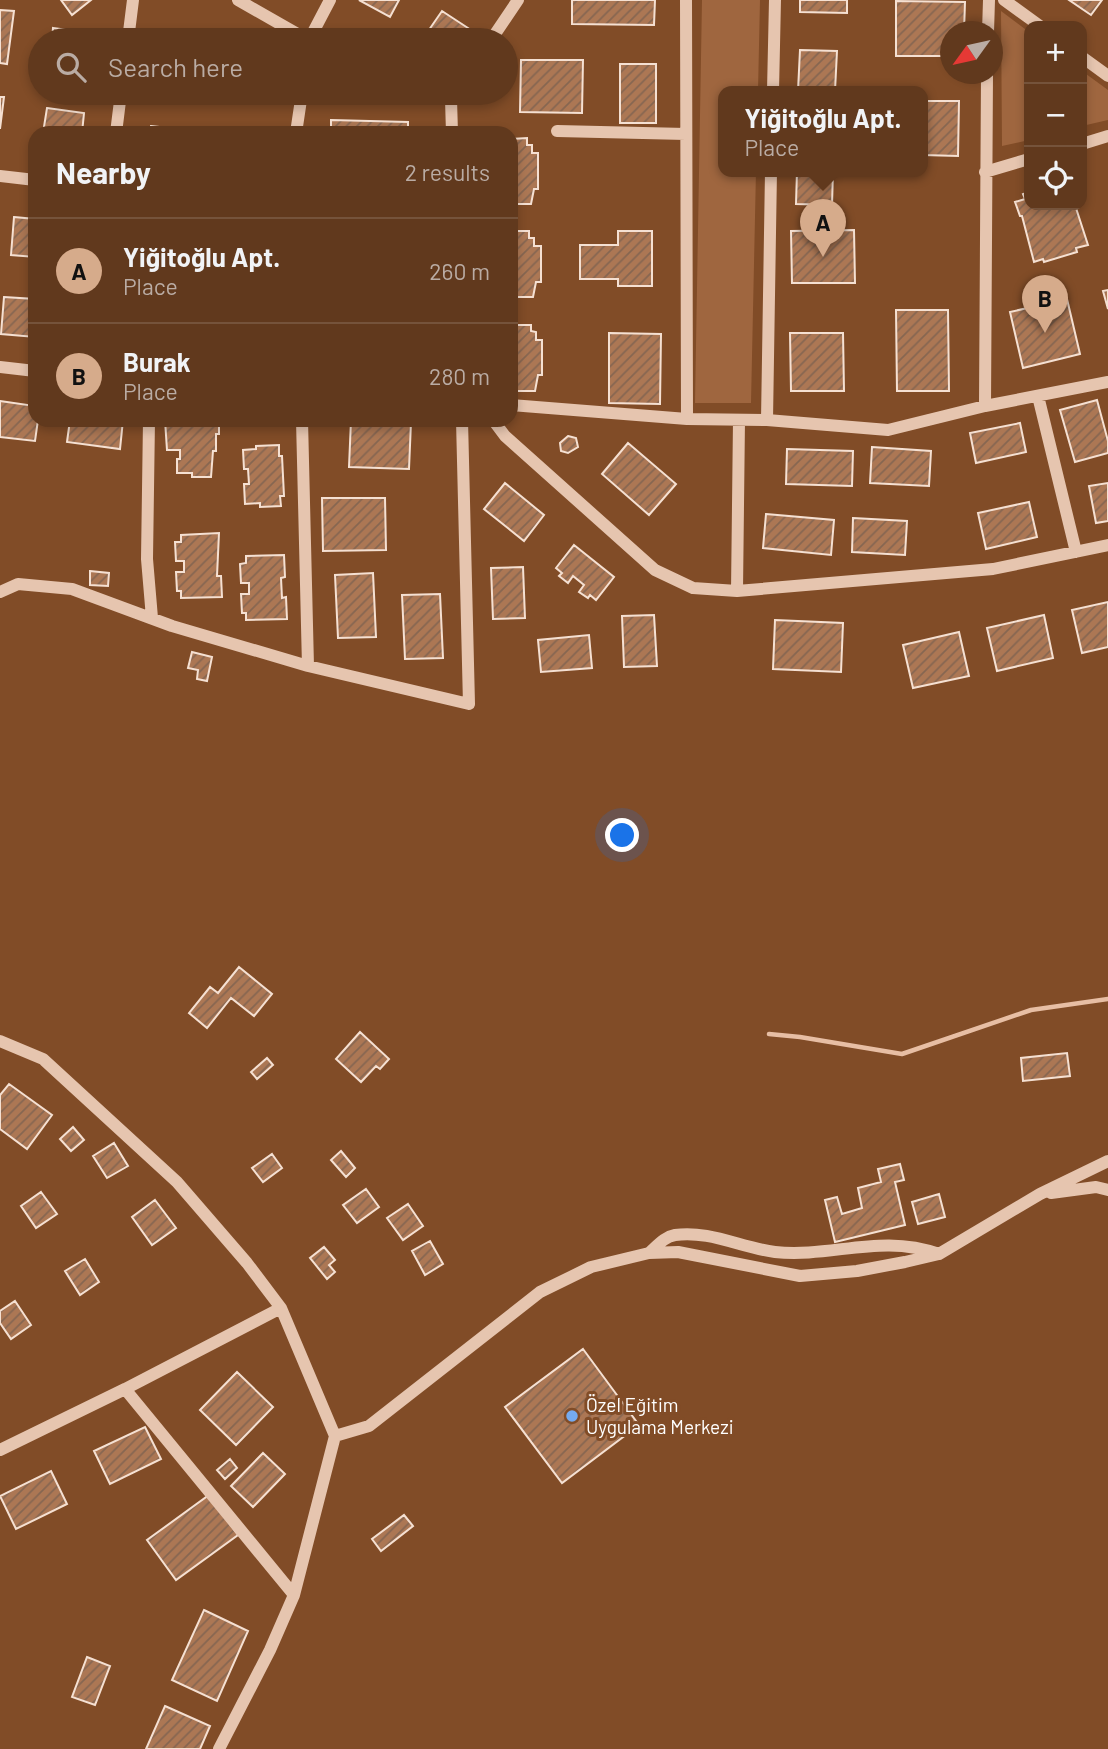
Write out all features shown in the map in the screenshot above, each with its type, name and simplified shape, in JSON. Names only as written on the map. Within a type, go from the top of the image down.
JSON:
[{"type":"street","points":[[130,28],[133,0]]},
{"type":"street","points":[[238,0],[288,28]]},
{"type":"street","points":[[315,28],[330,0]]},
{"type":"street","points":[[499,28],[518,0]]},
{"type":"street","points":[[686,0],[687,419]]},
{"type":"street","points":[[773,86],[775,0]]},
{"type":"street","points":[[988,21],[989,0]]},
{"type":"street","points":[[1004,0],[1033,21]]},
{"type":"street","points":[[1087,61],[1108,76]]},
{"type":"street","points":[[985,406],[987,84]]},
{"type":"street","points":[[118,126],[120,105]]},
{"type":"street","points":[[297,126],[300,105]]},
{"type":"street","points":[[452,126],[454,105]]},
{"type":"street","points":[[557,131],[686,134]]},
{"type":"street","points":[[1087,142],[1108,136]]},
{"type":"street","points":[[985,172],[1024,160]]},
{"type":"street","points":[[0,176],[28,179]]},
{"type":"street","points":[[766,420],[771,177]]},
{"type":"street","points":[[0,367],[28,370]]},
{"type":"street","points":[[518,406],[687,419],[766,420],[888,430],[985,406],[1108,383]]},
{"type":"street","points":[[1038,396],[1076,552]]},
{"type":"street","points":[[737,591],[739,420]]},
{"type":"street","points":[[149,427],[147,559],[152,618]]},
{"type":"street","points":[[302,427],[308,666]]},
{"type":"street","points":[[0,593],[18,584],[72,589],[172,626],[308,666],[469,704],[461,427]]},
{"type":"street","points":[[498,427],[654,570],[693,588],[737,591],[993,569],[1108,545]]},
{"type":"street","points":[[0,1041],[43,1059],[177,1182],[247,1263],[281,1308],[334,1436],[294,1595],[270,1650],[219,1749]]},
{"type":"street","points":[[334,1436],[369,1426],[540,1292],[591,1267],[649,1253],[678,1252],[800,1276],[857,1271],[939,1254],[1040,1194],[1108,1161]]},
{"type":"street","points":[[1040,1194],[1096,1187],[1108,1190]]},
{"type":"street","points":[[649,1253],[665,1238],[677,1235],[727,1240],[774,1252],[864,1245],[916,1245],[939,1254]]},
{"type":"street","points":[[0,1450],[281,1308]]},
{"type":"street","points":[[125,1389],[294,1595]]},
{"type":"shaded area","points":[[702,0],[760,0],[758,86],[718,86],[718,177],[756,177],[751,403],[695,403]]},
{"type":"shaded area","points":[[1001,11],[1024,28],[1024,141],[1002,146],[1003,21]]},
{"type":"shaded area","points":[[1087,75],[1108,90],[1108,120],[1087,125]]},
{"type":"building","points":[[61,0],[91,0],[72,15]]},
{"type":"building","points":[[359,0],[399,0],[390,17]]},
{"type":"building","points":[[572,0],[655,0],[654,25],[572,24]]},
{"type":"building","points":[[800,0],[847,0],[847,13],[800,12]]},
{"type":"building","points":[[1069,0],[1102,0],[1091,15]]},
{"type":"building","points":[[896,1],[965,2],[964,21],[940,21],[940,56],[896,56]]},
{"type":"building","points":[[0,10],[14,11],[7,64],[0,63]]},
{"type":"building","points":[[442,11],[468,28],[430,28]]},
{"type":"building","points":[[800,50],[837,51],[835,86],[798,86]]},
{"type":"building","points":[[521,60],[583,60],[582,113],[520,112]]},
{"type":"building","points":[[620,64],[656,64],[656,123],[620,123]]},
{"type":"building","points":[[0,97],[4,97],[0,129]]},
{"type":"building","points":[[928,101],[959,101],[958,156],[928,155]]},
{"type":"building","points":[[47,108],[84,113],[83,126],[44,126]]},
{"type":"building","points":[[331,120],[408,122],[408,126],[331,126]]},
{"type":"building","points":[[527,138],[527,145],[532,145],[532,153],[538,153],[538,189],[534,189],[531,204],[518,204],[518,139]]},
{"type":"building","points":[[797,177],[833,177],[832,205],[796,204]]},
{"type":"building","points":[[1024,199],[1024,210],[1077,210],[1088,245],[1076,248],[1077,252],[1044,262],[1043,259],[1034,262],[1022,216],[1015,202]]},
{"type":"building","points":[[14,217],[28,218],[28,256],[11,255]]},
{"type":"building","points":[[854,230],[855,283],[792,283],[791,231]]},
{"type":"building","points":[[518,231],[529,231],[529,238],[534,238],[534,246],[541,246],[541,282],[536,282],[533,297],[518,297]]},
{"type":"building","points":[[618,231],[652,231],[652,286],[618,286],[618,279],[580,279],[580,245],[618,245]]},
{"type":"building","points":[[1108,290],[1108,309],[1103,291]]},
{"type":"building","points":[[4,297],[28,299],[28,336],[1,334]]},
{"type":"building","points":[[1067,299],[1080,354],[1023,368],[1010,312]]},
{"type":"building","points":[[896,310],[948,310],[949,391],[897,391]]},
{"type":"building","points":[[518,325],[531,325],[531,331],[536,332],[536,340],[542,340],[542,375],[538,375],[535,391],[518,391]]},
{"type":"building","points":[[609,333],[661,334],[660,404],[609,403]]},
{"type":"building","points":[[790,333],[843,333],[844,391],[791,391]]},
{"type":"building","points":[[1097,400],[1108,441],[1108,453],[1075,462],[1060,410]]},
{"type":"building","points":[[0,401],[28,405],[28,427],[37,427],[35,441],[0,437]]},
{"type":"building","points":[[1020,423],[1026,452],[976,463],[970,433]]},
{"type":"building","points":[[69,427],[122,427],[120,449],[67,442]]},
{"type":"building","points":[[165,427],[219,427],[219,434],[216,434],[216,451],[213,451],[211,477],[192,477],[192,473],[177,473],[180,450],[167,450]]},
{"type":"building","points":[[351,427],[411,427],[409,469],[349,467]]},
{"type":"building","points":[[568,436],[576,438],[578,447],[568,453],[561,451],[560,443]]},
{"type":"building","points":[[628,443],[676,484],[649,515],[602,474]]},
{"type":"building","points":[[279,445],[284,496],[280,496],[281,506],[260,507],[260,503],[245,504],[244,484],[249,484],[248,469],[244,469],[243,450],[256,449],[256,446]]},
{"type":"building","points":[[872,447],[931,451],[929,486],[870,483]]},
{"type":"building","points":[[787,449],[853,451],[852,486],[786,484]]},
{"type":"building","points":[[505,483],[544,515],[524,541],[484,509]]},
{"type":"building","points":[[1108,483],[1108,521],[1096,523],[1089,486]]},
{"type":"building","points":[[322,498],[385,498],[386,550],[323,551]]},
{"type":"building","points":[[1029,502],[1037,537],[986,549],[978,513]]},
{"type":"building","points":[[766,514],[834,520],[831,555],[763,548]]},
{"type":"building","points":[[853,518],[907,521],[905,555],[852,552]]},
{"type":"building","points":[[219,533],[217,576],[221,576],[222,597],[181,598],[181,591],[177,591],[176,572],[184,572],[184,561],[176,561],[175,542],[181,542],[181,535]]},
{"type":"building","points":[[574,545],[614,577],[596,600],[579,592],[584,585],[573,576],[568,583],[559,576],[562,573],[556,568]]},
{"type":"building","points":[[284,555],[285,577],[281,578],[282,598],[286,597],[287,619],[246,620],[246,613],[242,613],[241,594],[249,594],[249,583],[241,583],[240,564],[246,563],[246,556]]},
{"type":"building","points":[[523,567],[525,618],[493,619],[491,568]]},
{"type":"building","points":[[90,571],[109,573],[108,586],[90,585]]},
{"type":"building","points":[[373,573],[376,637],[338,638],[335,575]]},
{"type":"building","points":[[440,594],[443,658],[405,659],[402,595]]},
{"type":"building","points":[[1108,602],[1108,647],[1082,653],[1072,610]]},
{"type":"building","points":[[654,615],[657,666],[624,667],[622,616]]},
{"type":"building","points":[[1044,615],[1053,658],[997,671],[987,628]]},
{"type":"building","points":[[775,620],[843,623],[841,672],[773,669]]},
{"type":"building","points":[[959,632],[969,676],[913,688],[903,645]]},
{"type":"building","points":[[589,635],[592,668],[541,672],[538,640]]},
{"type":"building","points":[[192,652],[212,657],[207,681],[197,679],[198,670],[188,668]]},
{"type":"building","points":[[239,967],[272,994],[254,1016],[231,998],[207,1028],[189,1013],[210,987],[218,993]]},
{"type":"building","points":[[360,1032],[389,1059],[380,1069],[376,1066],[361,1082],[336,1059]]},
{"type":"building","points":[[1067,1053],[1070,1076],[1023,1081],[1021,1058]]},
{"type":"building","points":[[267,1058],[273,1065],[257,1079],[251,1072]]},
{"type":"building","points":[[9,1084],[52,1115],[27,1149],[0,1129],[0,1095]]},
{"type":"building","points":[[73,1127],[84,1140],[71,1151],[60,1139]]},
{"type":"building","points":[[114,1143],[128,1166],[107,1178],[93,1156]]},
{"type":"building","points":[[341,1151],[355,1168],[346,1177],[331,1160]]},
{"type":"building","points":[[272,1154],[282,1168],[263,1182],[252,1168]]},
{"type":"building","points":[[900,1164],[904,1180],[895,1182],[905,1225],[835,1242],[825,1200],[837,1197],[842,1214],[862,1208],[858,1188],[881,1182],[878,1169]]},
{"type":"building","points":[[366,1189],[379,1207],[357,1223],[343,1205]]},
{"type":"building","points":[[41,1192],[57,1214],[36,1228],[21,1206]]},
{"type":"building","points":[[939,1194],[945,1217],[918,1224],[912,1202]]},
{"type":"building","points":[[155,1200],[176,1228],[152,1245],[132,1217]]},
{"type":"building","points":[[408,1204],[423,1226],[403,1240],[387,1218]]},
{"type":"building","points":[[430,1241],[443,1264],[425,1275],[412,1251]]},
{"type":"building","points":[[324,1247],[335,1260],[329,1265],[335,1272],[327,1279],[310,1258]]},
{"type":"building","points":[[85,1259],[99,1282],[80,1295],[65,1271]]},
{"type":"building","points":[[15,1301],[31,1325],[11,1339],[0,1323],[0,1311]]},
{"type":"building","name":"Özel Eğitim Uygulama Merkezi","points":[[583,1349],[639,1425],[562,1483],[505,1407]]},
{"type":"building","points":[[237,1372],[273,1407],[236,1445],[200,1410]]},
{"type":"building","points":[[145,1427],[161,1459],[110,1484],[94,1451]]},
{"type":"building","points":[[263,1453],[285,1474],[253,1507],[231,1486]]},
{"type":"building","points":[[230,1459],[237,1468],[225,1479],[217,1470]]},
{"type":"building","points":[[51,1471],[67,1504],[16,1529],[0,1496]]},
{"type":"building","points":[[209,1495],[238,1535],[176,1580],[147,1540]]},
{"type":"building","points":[[404,1515],[413,1526],[381,1551],[372,1539]]},
{"type":"building","points":[[204,1610],[248,1631],[217,1701],[172,1680]]},
{"type":"building","points":[[87,1657],[110,1666],[95,1705],[72,1697]]},
{"type":"building","points":[[165,1706],[210,1726],[200,1749],[146,1749]]},
{"type":"waterway","points":[[769,1034],[902,1054],[1031,1010],[1108,999]]},
{"type":"place","name":"Yiğitoğlu Apt.","points":[[823,257]]},
{"type":"place","name":"Burak","points":[[1045,333]]},
{"type":"place","name":"Özel Eğitim Uygulama Merkezi","points":[[572,1416]]}]
